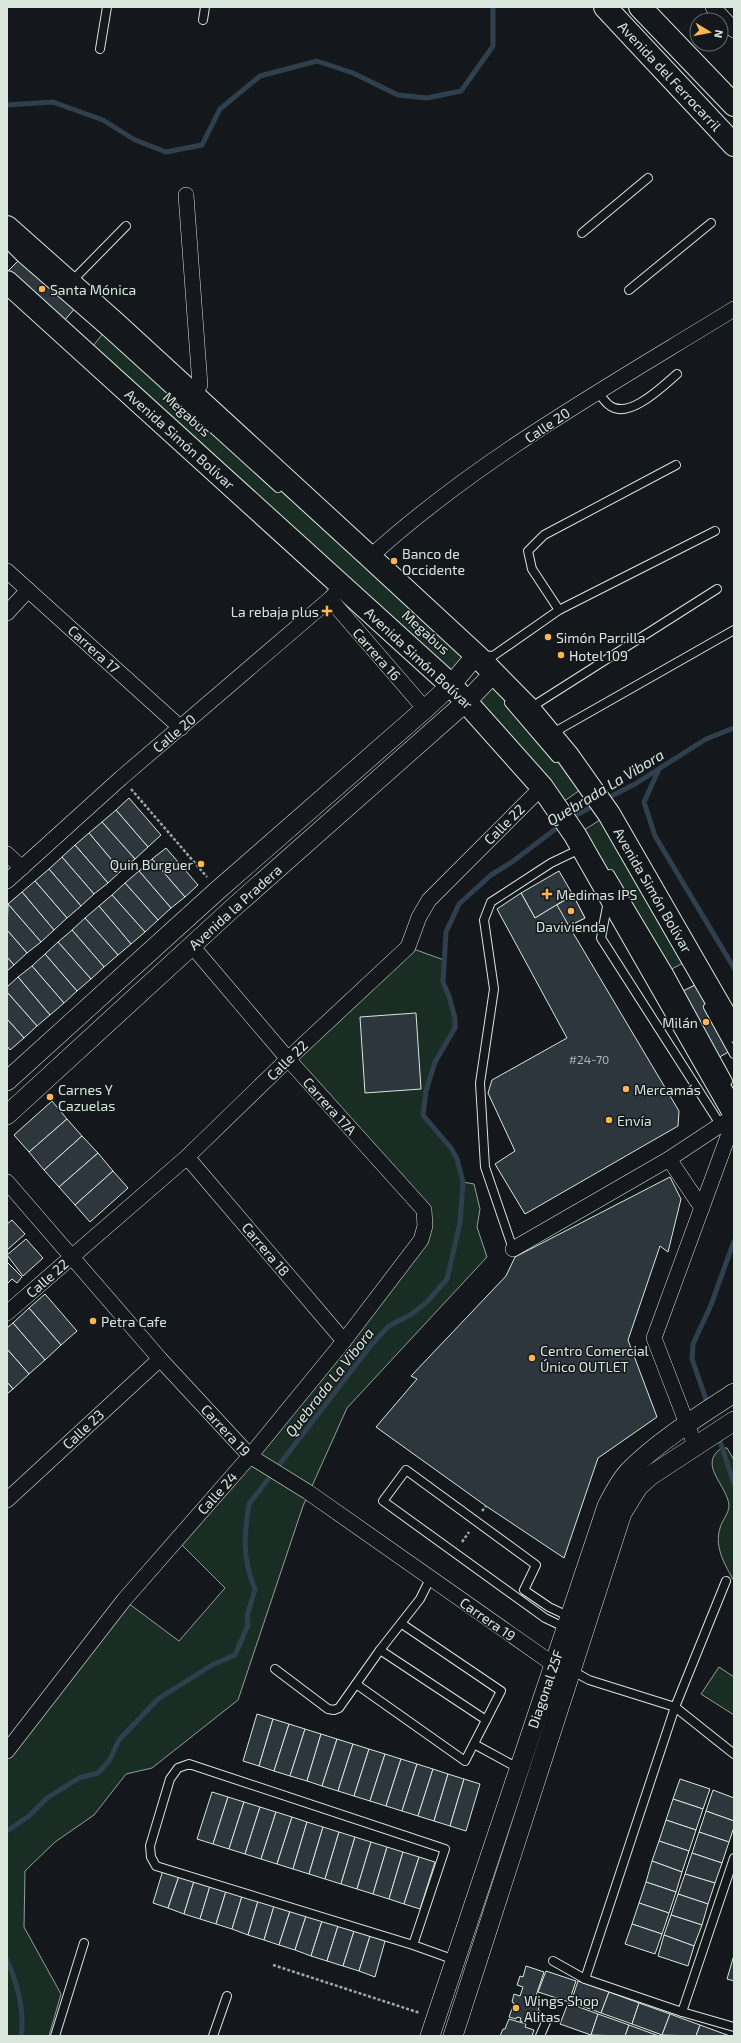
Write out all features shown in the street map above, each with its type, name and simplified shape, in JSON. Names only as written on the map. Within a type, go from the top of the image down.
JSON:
[{"type":"main road","name":"Avenida del Ferrocarril","points":[[605,7],[734,144]]},
{"type":"main road","name":"Avenida del Ferrocarril","points":[[640,7],[734,105]]},
{"type":"main road","name":"Avenida Simón Bolívar","points":[[7,227],[370,557],[481,668],[529,709],[551,734],[609,814],[734,1031]]},
{"type":"main road","name":"Avenida Simón Bolívar","points":[[7,282],[336,593],[466,691],[552,797],[609,895],[729,1119]]},
{"type":"street","points":[[713,7],[734,30]]},
{"type":"street","points":[[186,196],[200,385],[191,394]]},
{"type":"street","name":"Calle 20","points":[[370,557],[434,502],[597,391],[734,309]]},
{"type":"street","name":"Carrera 17","points":[[7,571],[181,728]]},
{"type":"street","points":[[7,613],[28,590]]},
{"type":"street","name":"Carrera 16","points":[[336,593],[425,709]]},
{"type":"street","name":"Calle 20","points":[[7,881],[121,778],[181,728],[336,593]]},
{"type":"street","points":[[466,691],[481,668]]},
{"type":"street","points":[[466,691],[481,668]]},
{"type":"street","name":"Avenida la Pradera","points":[[7,1081],[218,890],[425,709],[466,691]]},
{"type":"street","name":"Avenida la Pradera","points":[[7,1115],[240,902],[466,691]]},
{"type":"street","name":"Calle 22","points":[[7,1313],[187,1157],[288,1059],[408,947],[419,918],[429,900],[552,797]]},
{"type":"street","points":[[7,854],[22,868]]},
{"type":"street","name":"Carrera 17A","points":[[192,946],[288,1059],[424,1210]]},
{"type":"street","points":[[513,1249],[669,1159],[734,1116]]},
{"type":"street","points":[[702,1441],[654,1338],[702,1208],[729,1119]]},
{"type":"street","name":"Carrera 18","points":[[187,1157],[344,1341]]},
{"type":"street","points":[[669,1159],[702,1208]]},
{"type":"street","name":"Carrera 19","points":[[7,1182],[160,1358],[250,1456],[295,1484],[553,1664]]},
{"type":"street","name":"Calle 24","points":[[7,1751],[124,1600],[250,1456],[344,1341],[421,1240],[425,1226],[424,1210]]},
{"type":"street","name":"Calle 23","points":[[7,1500],[160,1358]]},
{"type":"street","name":"Diagonal 25F","points":[[433,2027],[518,1768],[607,1506],[615,1490],[627,1473],[640,1461],[692,1421],[728,1397]]},
{"type":"street","name":"Diagonal 25F","points":[[453,2036],[622,1513],[638,1487],[650,1476],[734,1420]]},
{"type":"street","points":[[553,1664],[556,1660],[565,1658],[570,1662],[572,1670]]},
{"type":"lane","points":[[100,49],[107,7]]},
{"type":"lane","points":[[203,20],[205,7]]},
{"type":"lane","points":[[582,233],[648,178]]},
{"type":"lane","points":[[629,290],[711,223]]},
{"type":"lane","points":[[70,283],[126,226]]},
{"type":"lane","name":"Megabus","points":[[7,244],[288,496]]},
{"type":"lane","points":[[597,391],[610,406],[622,410],[644,402],[678,374]]},
{"type":"lane","points":[[559,610],[532,569],[528,551],[544,535],[676,465]]},
{"type":"lane","points":[[481,668],[559,610],[715,531]]},
{"type":"lane","points":[[529,709],[717,589]]},
{"type":"lane","points":[[551,734],[734,630]]},
{"type":"lane","points":[[501,695],[561,764]]},
{"type":"lane","points":[[513,1249],[485,1167],[480,1083],[494,989],[484,920],[491,902],[551,863],[579,842]]},
{"type":"lane","points":[[604,864],[668,972],[734,1092]]},
{"type":"lane","points":[[609,895],[601,938],[729,1119]]},
{"type":"lane","points":[[702,998],[734,1054]]},
{"type":"lane","points":[[406,1470],[536,1565],[524,1590],[568,1623],[545,1618],[383,1501],[406,1470]]},
{"type":"lane","points":[[275,1669],[328,1709],[334,1710],[340,1708],[380,1650],[402,1624],[420,1599],[430,1579]]},
{"type":"lane","points":[[585,1979],[675,1707],[726,1581]]},
{"type":"lane","points":[[356,1684],[465,1761],[501,1691],[402,1624]]},
{"type":"lane","points":[[380,1650],[486,1720]]},
{"type":"lane","points":[[572,1670],[589,1680],[675,1707],[734,1754]]},
{"type":"lane","points":[[474,1744],[518,1768]]},
{"type":"lane","points":[[413,1945],[445,1849],[189,1764],[178,1768],[170,1779],[150,1846],[151,1857],[156,1866],[413,1945],[455,1960]]},
{"type":"lane","points":[[682,2012],[734,1858]]},
{"type":"lane","points":[[56,2036],[84,1943]]},
{"type":"lane","points":[[553,1960],[585,1979],[682,2012],[734,2027]]},
{"type":"lane","points":[[213,2036],[227,1996]]},
{"type":"lane","points":[[540,2036],[546,2022]]},
{"type":"path","points":[[121,778],[218,890]]},
{"type":"path","points":[[273,1965],[433,2027]]},
{"type":"green space","points":[[105,331],[469,662],[457,678],[93,346]]},
{"type":"green space","points":[[488,680],[561,764],[580,790],[563,802],[472,695]]},
{"type":"green space","points":[[600,820],[683,963],[668,971],[584,830]]},
{"type":"green space","points":[[408,947],[444,960],[443,982],[449,996],[455,1018],[455,1028],[435,1062],[426,1091],[423,1115],[451,1148],[457,1159],[463,1182],[474,1184],[480,1209],[477,1227],[487,1257],[347,1408],[303,1506],[238,1700],[152,1768],[126,1774],[94,1815],[55,1842],[25,1871],[24,1927],[61,1994],[49,2036],[7,2036],[7,1751],[124,1600],[179,1641],[225,1588],[176,1539],[421,1240],[423,1210],[288,1059]]},
{"type":"green space","points":[[722,1448],[727,1448],[734,1460],[734,1581],[721,1556],[718,1542],[720,1528],[728,1511],[729,1505],[724,1490],[715,1475],[712,1461],[715,1454]]},
{"type":"green space","points":[[719,1667],[734,1677],[734,1715],[701,1694]]},
{"type":"building","name":"Santa Mónica","points":[[21,258],[76,307],[64,321],[8,271]]},
{"type":"building","points":[[129,798],[161,835],[148,847],[116,810]]},
{"type":"building","points":[[116,810],[148,847],[135,859],[102,822]]},
{"type":"building","points":[[102,822],[135,859],[121,871],[89,833]]},
{"type":"building","points":[[89,833],[121,871],[108,883],[75,845]]},
{"type":"building","points":[[75,845],[108,883],[94,894],[62,857]]},
{"type":"building","points":[[166,848],[198,885],[185,897],[152,859]]},
{"type":"building","points":[[62,857],[94,894],[81,906],[49,869]]},
{"type":"building","points":[[152,859],[185,897],[171,908],[139,871]]},
{"type":"building","points":[[49,869],[81,906],[67,918],[35,881]]},
{"type":"building","points":[[139,871],[171,908],[158,920],[125,883]]},
{"type":"building","name":"Medimas IPS","points":[[559,871],[573,895],[535,918],[521,893]]},
{"type":"building","points":[[35,881],[67,918],[54,930],[22,892]]},
{"type":"building","points":[[125,883],[158,920],[145,932],[112,895]]},
{"type":"building","points":[[22,892],[54,930],[41,942],[8,904]]},
{"type":"building","points":[[521,893],[535,918],[573,895],[585,918],[569,926],[679,1111],[678,1126],[525,1214],[495,1164],[515,1151],[488,1093],[492,1080],[567,1038],[497,909]]},
{"type":"building","points":[[112,895],[145,932],[131,944],[99,906]]},
{"type":"building","name":"Davivienda","points":[[573,895],[585,918],[569,926],[557,905]]},
{"type":"building","points":[[8,904],[41,942],[27,953],[7,930]]},
{"type":"building","points":[[99,906],[131,944],[118,955],[85,918]]},
{"type":"building","points":[[85,918],[118,955],[104,967],[72,930]]},
{"type":"building","points":[[7,930],[27,953],[14,965],[7,957]]},
{"type":"building","points":[[72,930],[104,967],[91,979],[58,942]]},
{"type":"building","points":[[58,942],[91,979],[77,991],[45,954]]},
{"type":"building","points":[[45,954],[77,991],[64,1003],[32,966]]},
{"type":"building","points":[[7,957],[14,965],[7,971]]},
{"type":"building","points":[[32,966],[64,1003],[50,1015],[18,977]]},
{"type":"building","points":[[18,977],[50,1015],[37,1026],[7,992],[7,987]]},
{"type":"building","name":"Milán","points":[[695,985],[732,1050],[716,1059],[679,993]]},
{"type":"building","points":[[7,992],[37,1026],[24,1038],[7,1019]]},
{"type":"building","points":[[416,1013],[421,1089],[365,1093],[360,1017]]},
{"type":"building","points":[[7,1019],[24,1038],[10,1050],[7,1046]]},
{"type":"building","points":[[52,1101],[67,1119],[29,1152],[14,1135]]},
{"type":"building","points":[[67,1119],[82,1136],[44,1170],[29,1152]]},
{"type":"building","points":[[82,1136],[98,1153],[59,1187],[44,1170]]},
{"type":"building","points":[[98,1153],[113,1171],[75,1205],[59,1187]]},
{"type":"building","points":[[113,1171],[128,1188],[90,1222],[75,1205]]},
{"type":"building","name":"Centro Comercial Único OUTLET","points":[[670,1177],[681,1199],[668,1252],[660,1246],[628,1340],[657,1417],[598,1458],[564,1558],[486,1506],[376,1427],[417,1379],[411,1376],[506,1276],[515,1257]]},
{"type":"building","points":[[12,1220],[25,1234],[7,1250],[7,1224]]},
{"type":"building","points":[[26,1239],[43,1258],[23,1276],[7,1255]]},
{"type":"building","points":[[7,1262],[22,1277],[17,1283],[12,1279],[7,1284]]},
{"type":"building","points":[[45,1294],[77,1331],[61,1345],[29,1308]]},
{"type":"building","points":[[29,1308],[61,1345],[45,1360],[13,1323]]},
{"type":"building","points":[[13,1323],[45,1360],[29,1374],[7,1349],[7,1328]]},
{"type":"building","points":[[7,1349],[29,1374],[13,1389],[7,1382]]},
{"type":"building","points":[[7,1382],[13,1389],[7,1394]]},
{"type":"building","points":[[257,1714],[273,1719],[259,1766],[243,1761]]},
{"type":"building","points":[[273,1719],[289,1724],[274,1771],[259,1766]]},
{"type":"building","points":[[289,1724],[305,1729],[290,1776],[274,1771]]},
{"type":"building","points":[[305,1729],[321,1734],[307,1781],[290,1776]]},
{"type":"building","points":[[321,1734],[337,1739],[322,1786],[307,1781]]},
{"type":"building","points":[[337,1739],[353,1744],[338,1791],[322,1786]]},
{"type":"building","points":[[353,1744],[369,1749],[354,1796],[338,1791]]},
{"type":"building","points":[[369,1749],[385,1754],[370,1801],[354,1796]]},
{"type":"building","points":[[385,1754],[401,1759],[386,1806],[370,1801]]},
{"type":"building","points":[[401,1759],[417,1764],[402,1811],[386,1806]]},
{"type":"building","points":[[417,1764],[433,1769],[418,1816],[402,1811]]},
{"type":"building","points":[[433,1769],[448,1774],[434,1821],[418,1816]]},
{"type":"building","points":[[448,1774],[464,1779],[450,1826],[434,1821]]},
{"type":"building","points":[[464,1779],[480,1784],[466,1831],[450,1826]]},
{"type":"building","points":[[680,1779],[710,1789],[703,1809],[673,1799]]},
{"type":"building","points":[[713,1790],[734,1798],[734,1821],[706,1811]]},
{"type":"building","points":[[212,1792],[228,1797],[213,1844],[197,1839]]},
{"type":"building","points":[[228,1797],[244,1802],[229,1849],[213,1844]]},
{"type":"building","points":[[673,1799],[703,1809],[696,1830],[666,1820]]},
{"type":"building","points":[[244,1802],[260,1807],[245,1854],[229,1849]]},
{"type":"building","points":[[260,1807],[276,1812],[261,1859],[245,1854]]},
{"type":"building","points":[[706,1811],[734,1821],[734,1827],[729,1842],[699,1832]]},
{"type":"building","points":[[276,1812],[292,1817],[277,1864],[261,1859]]},
{"type":"building","points":[[292,1817],[307,1822],[293,1869],[277,1864]]},
{"type":"building","points":[[666,1820],[696,1830],[689,1851],[659,1841]]},
{"type":"building","points":[[307,1822],[323,1827],[309,1874],[293,1869]]},
{"type":"building","points":[[323,1827],[339,1832],[325,1879],[309,1874]]},
{"type":"building","points":[[339,1832],[355,1837],[341,1884],[325,1879]]},
{"type":"building","points":[[699,1832],[729,1842],[722,1863],[692,1853]]},
{"type":"building","points":[[355,1837],[371,1842],[357,1889],[341,1884]]},
{"type":"building","points":[[659,1841],[689,1851],[682,1872],[652,1861]]},
{"type":"building","points":[[371,1842],[387,1847],[373,1894],[357,1889]]},
{"type":"building","points":[[387,1847],[403,1852],[389,1899],[373,1894]]},
{"type":"building","points":[[403,1852],[419,1857],[404,1904],[389,1899]]},
{"type":"building","points":[[692,1853],[722,1863],[715,1883],[685,1874]]},
{"type":"building","points":[[419,1857],[435,1862],[420,1909],[404,1904]]},
{"type":"building","points":[[652,1861],[682,1872],[676,1892],[646,1882]]},
{"type":"building","points":[[163,1870],[179,1876],[168,1908],[153,1903]]},
{"type":"building","points":[[685,1874],[715,1883],[708,1904],[678,1894]]},
{"type":"building","points":[[179,1876],[194,1881],[184,1914],[168,1908]]},
{"type":"building","points":[[194,1881],[210,1886],[200,1919],[184,1914]]},
{"type":"building","points":[[646,1882],[676,1892],[669,1913],[639,1903]]},
{"type":"building","points":[[210,1886],[226,1891],[216,1924],[200,1919]]},
{"type":"building","points":[[226,1891],[242,1896],[232,1929],[216,1924]]},
{"type":"building","points":[[678,1894],[708,1904],[702,1925],[671,1915]]},
{"type":"building","points":[[242,1896],[258,1901],[248,1935],[232,1929]]},
{"type":"building","points":[[258,1901],[274,1906],[264,1940],[248,1935]]},
{"type":"building","points":[[639,1903],[669,1913],[662,1934],[632,1924]]},
{"type":"building","points":[[274,1906],[290,1911],[279,1945],[264,1940]]},
{"type":"building","points":[[290,1911],[306,1916],[295,1950],[279,1945]]},
{"type":"building","points":[[671,1915],[702,1925],[694,1946],[664,1935]]},
{"type":"building","points":[[306,1916],[322,1921],[311,1956],[295,1950]]},
{"type":"building","points":[[322,1921],[338,1926],[327,1961],[311,1956]]},
{"type":"building","points":[[632,1924],[662,1934],[655,1954],[625,1944]]},
{"type":"building","points":[[338,1926],[354,1931],[343,1966],[327,1961]]},
{"type":"building","points":[[354,1931],[370,1936],[359,1971],[343,1966]]},
{"type":"building","points":[[664,1935],[694,1946],[688,1966],[658,1956]]},
{"type":"building","points":[[370,1936],[385,1941],[375,1977],[359,1971]]},
{"type":"building","points":[[734,1955],[734,1981],[727,1979]]},
{"type":"building","points":[[526,1966],[544,1972],[534,2002],[540,2004],[537,2022],[527,2019],[526,2023],[520,2021],[521,2018],[517,2017],[516,2019],[509,2017],[514,2003],[512,2002],[514,1994],[520,1996],[523,1987],[517,1985],[520,1976],[523,1977]]},
{"type":"building","points":[[546,1971],[576,1981],[569,2002],[538,1992]]},
{"type":"building","points":[[578,1981],[609,1992],[601,2013],[571,2002]]},
{"type":"building","points":[[609,1992],[639,2003],[632,2024],[601,2013]]},
{"type":"building","points":[[568,2003],[598,2014],[591,2035],[560,2024]]},
{"type":"building","points":[[639,2003],[670,2014],[662,2035],[632,2024]]},
{"type":"building","points":[[598,2014],[629,2025],[625,2036],[591,2035]]},
{"type":"building","points":[[670,2014],[700,2025],[696,2036],[662,2035]]},
{"type":"building","points":[[509,2019],[526,2024],[525,2027],[534,2030],[532,2036],[500,2036]]},
{"type":"building","points":[[629,2025],[659,2036],[625,2036]]},
{"type":"building","points":[[700,2025],[730,2036],[696,2036]]},
{"type":"waterway","points":[[7,105],[53,102],[103,120],[135,140],[166,152],[202,145],[220,109],[260,76],[317,61],[353,73],[398,95],[427,98],[461,91],[493,46],[493,7]]},
{"type":"waterway","name":"Quebrada La Vibora","points":[[606,799],[635,784],[706,739],[734,728]]},
{"type":"waterway","points":[[659,769],[644,802],[655,836],[734,968]]},
{"type":"waterway","name":"Quebrada La Vibora","points":[[571,818],[595,805]]},
{"type":"waterway","name":"Quebrada La Vibora","points":[[7,1831],[29,1816],[47,1798],[79,1778],[98,1773],[109,1761],[119,1740],[158,1699],[212,1665],[235,1655],[248,1625],[247,1616],[255,1589],[248,1567],[245,1546],[249,1504],[372,1344],[389,1326],[410,1315],[426,1303],[447,1279],[460,1223],[463,1182],[457,1159],[451,1148],[423,1115],[426,1091],[435,1062],[455,1028],[455,1018],[449,996],[443,982],[446,932],[459,904],[491,875],[512,862],[562,824]]},
{"type":"waterway","points":[[708,1405],[692,1359],[693,1344],[711,1305],[734,1241]]},
{"type":"waterway","points":[[718,1435],[734,1484]]},
{"type":"waterway","name":"Quebrada La Vibora","points":[[7,1960],[14,1978],[21,2007],[21,2036]]},
{"type":"place","name":"Santa Mónica","points":[[42,289]]},
{"type":"place","name":"Banco de Occidente","points":[[394,561]]},
{"type":"place","name":"La rebaja plus","points":[[327,611]]},
{"type":"place","name":"Simón Parrilla","points":[[548,637]]},
{"type":"place","name":"Hotel 109","points":[[561,655]]},
{"type":"place","name":"Quin Burguer","points":[[201,864]]},
{"type":"place","name":"Medimas IPS","points":[[547,894]]},
{"type":"place","name":"Davivienda","points":[[571,911]]},
{"type":"place","name":"Milán","points":[[706,1022]]},
{"type":"place","name":"Mercamás","points":[[626,1089]]},
{"type":"place","name":"Carnes Y Cazuelas","points":[[50,1097]]},
{"type":"place","name":"Envía","points":[[609,1120]]},
{"type":"place","name":"Petra Cafe","points":[[93,1321]]},
{"type":"place","name":"Centro Comercial Único OUTLET","points":[[532,1358]]},
{"type":"place","name":"Wings Shop Alitas","points":[[516,2008]]}]
